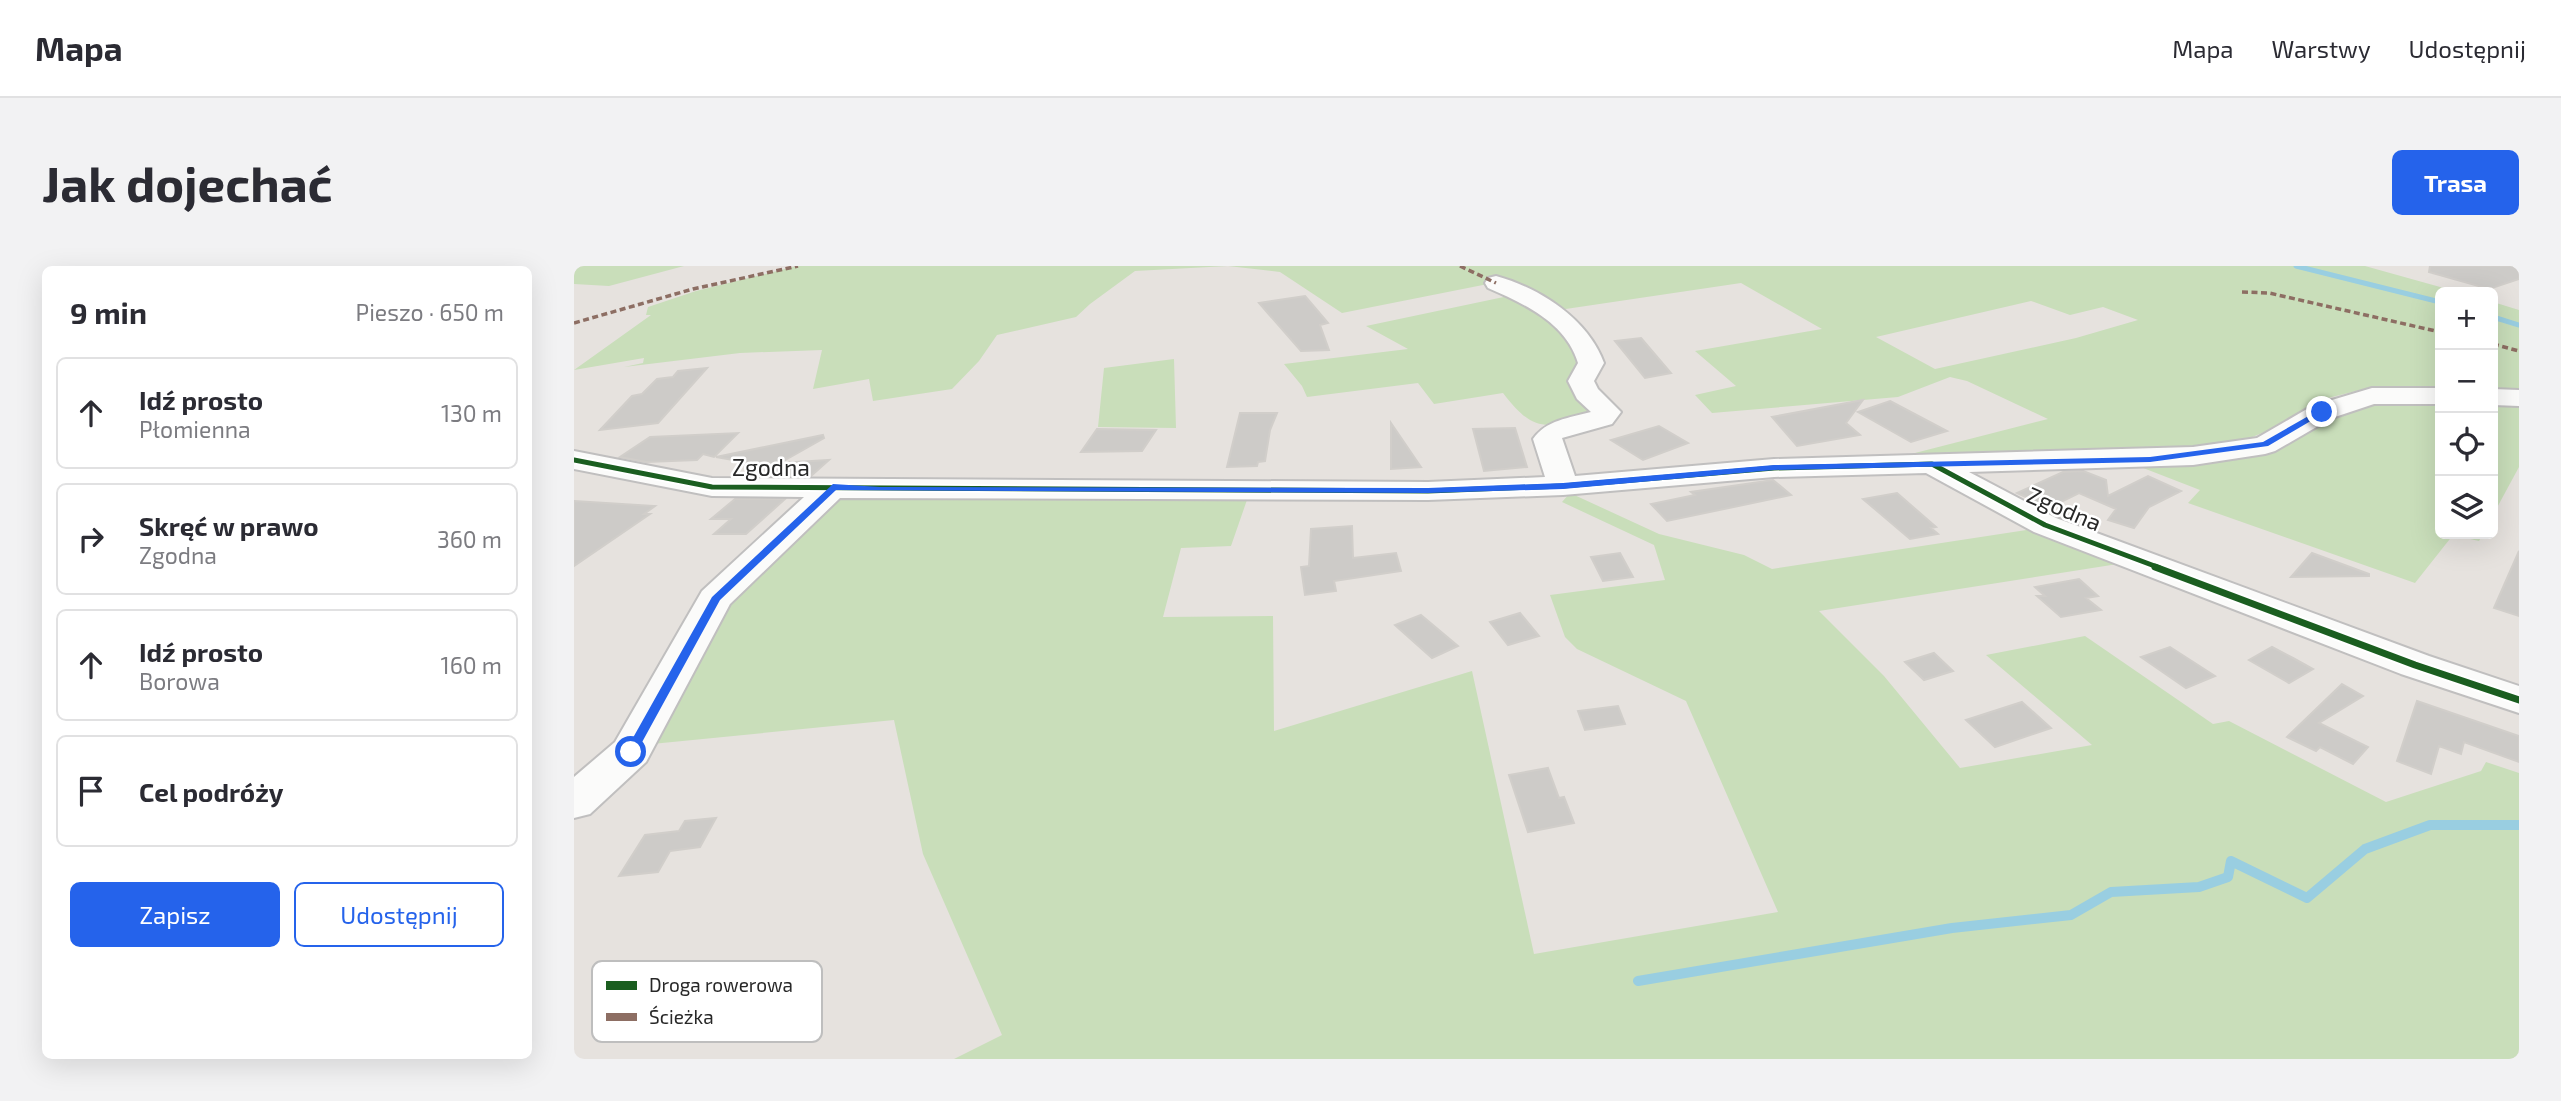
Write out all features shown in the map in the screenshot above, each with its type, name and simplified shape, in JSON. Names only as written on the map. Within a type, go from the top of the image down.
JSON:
[{"type":"street","points":[[1496,283],[1549,310],[1571,329],[1589,351],[1591,363],[1581,381],[1586,393],[1607,412],[1602,418],[1552,432],[1547,439],[1563,486]]},
{"type":"street","points":[[1932,464],[2150,460],[2193,456],[2265,444],[2322,412],[2372,396],[2435,396]]},
{"type":"street","points":[[2498,397],[2519,398]]},
{"type":"street","name":"Zgodna","points":[[574,460],[712,487],[1428,491],[1563,486],[1774,468],[1932,464],[2045,525],[2415,665],[2519,700]]},
{"type":"street","points":[[574,802],[631,752],[715,599],[833,487]]},
{"type":"green space","points":[[574,266],[684,266],[609,286],[574,284]]},
{"type":"green space","points":[[797,266],[1228,266],[1135,271],[1076,317],[997,335],[979,361],[952,389],[873,401],[869,379],[813,389],[822,350],[740,353],[624,367],[643,363],[644,358],[574,370],[651,315],[646,315],[648,307],[696,291]]},
{"type":"green space","points":[[1228,266],[2365,266],[2440,287],[2435,287],[2435,389],[2396,387],[2360,390],[2320,400],[2281,425],[2250,438],[2197,449],[1919,456],[1915,453],[2048,419],[1967,381],[1950,377],[1898,397],[1712,413],[1695,395],[1736,386],[1695,351],[1822,329],[1741,283],[1559,310],[1498,282],[1342,313],[1280,272]],"holes":[[[2031,301],[2070,315],[2103,307],[2138,320],[2076,338],[1935,369],[1876,337]]]},
{"type":"green space","points":[[1518,294],[1569,332],[1594,417],[1553,425],[1534,422],[1514,407],[1503,393],[1434,404],[1418,383],[1307,397],[1302,386],[1284,364],[1408,349],[1366,326]]},
{"type":"green space","points":[[2498,304],[2519,310],[2519,392],[2498,391]]},
{"type":"green space","points":[[1174,359],[1176,428],[1098,427],[1104,368]]},
{"type":"green space","points":[[2380,399],[2435,399],[2435,539],[2450,539],[2415,583],[2188,503],[2200,490],[2138,466],[2185,464]]},
{"type":"green space","points":[[2498,401],[2519,401],[2519,467],[2498,506]]},
{"type":"green space","points":[[1570,493],[1659,534],[1744,555],[1772,569],[2033,529],[2124,563],[1819,611],[1884,676],[1960,768],[2092,745],[1986,655],[2085,636],[2213,724],[2229,721],[2386,802],[2481,771],[2486,762],[2519,773],[2519,1059],[954,1059],[1002,1035],[923,854],[894,720],[652,744],[716,614],[835,495],[1248,497],[1231,546],[1181,548],[1163,617],[1273,616],[1274,731],[1472,671],[1534,954],[1778,912],[1686,701],[1577,649],[1565,637],[1550,595],[1665,580],[1654,545],[1562,502]]},
{"type":"building","points":[[2430,266],[2519,266],[2519,279],[2495,287],[2482,287],[2429,272]]},
{"type":"building","points":[[1305,296],[1328,323],[1320,325],[1329,350],[1301,351],[1259,303]]},
{"type":"building","points":[[1641,338],[1671,373],[1645,378],[1615,341]]},
{"type":"building","points":[[707,368],[658,423],[600,430],[632,396],[642,394],[657,379],[673,377],[678,371]]},
{"type":"building","points":[[1863,400],[1846,423],[1860,435],[1797,446],[1772,417]]},
{"type":"building","points":[[1890,401],[1947,431],[1911,442],[1858,412]]},
{"type":"building","points":[[1240,413],[1277,413],[1270,430],[1265,461],[1258,462],[1257,466],[1227,467]]},
{"type":"building","points":[[1391,423],[1421,467],[1391,469]]},
{"type":"building","points":[[1659,426],[1688,443],[1643,460],[1611,440]]},
{"type":"building","points":[[1515,428],[1527,467],[1484,471],[1473,429]]},
{"type":"building","points":[[1097,429],[1156,430],[1142,451],[1081,452]]},
{"type":"building","points":[[738,433],[714,457],[703,454],[697,460],[646,462],[620,457],[650,437]]},
{"type":"building","points":[[823,435],[824,438],[780,463],[829,460],[811,476],[762,476],[772,467],[716,457]]},
{"type":"building","points":[[2083,471],[2106,480],[2108,496],[2148,476],[2181,491],[2149,507],[2134,528],[2108,520],[2116,509],[2079,493],[2049,508],[2017,493],[2063,472]]},
{"type":"building","points":[[1773,480],[1791,495],[1667,521],[1651,504],[1695,495],[1691,492]]},
{"type":"building","points":[[1897,493],[1936,527],[1931,528],[1938,534],[1910,539],[1863,499]]},
{"type":"building","points":[[735,499],[785,499],[746,534],[714,534],[731,519],[711,519]]},
{"type":"building","points":[[574,501],[655,506],[644,514],[650,514],[574,566]]},
{"type":"building","points":[[1352,526],[1353,558],[1396,553],[1401,571],[1334,581],[1336,591],[1305,595],[1301,567],[1309,566],[1311,529]]},
{"type":"building","points":[[2519,551],[2519,616],[2494,608]]},
{"type":"building","points":[[1620,553],[1633,577],[1603,581],[1591,557]]},
{"type":"building","points":[[2312,553],[2369,574],[2369,576],[2291,577]]},
{"type":"building","points":[[2079,579],[2098,596],[2086,598],[2101,610],[2061,617],[2037,596],[2045,596],[2035,587]]},
{"type":"building","points":[[1520,613],[1539,636],[1508,645],[1490,622]]},
{"type":"building","points":[[1421,615],[1458,646],[1432,658],[1395,625]]},
{"type":"building","points":[[2170,647],[2215,676],[2186,688],[2141,657]]},
{"type":"building","points":[[2272,647],[2313,669],[2289,683],[2249,660]]},
{"type":"building","points":[[1934,653],[1953,671],[1924,680],[1905,662]]},
{"type":"building","points":[[2342,684],[2363,696],[2319,723],[2368,747],[2353,764],[2320,747],[2316,751],[2287,737]]},
{"type":"building","points":[[2417,701],[2519,736],[2519,762],[2464,742],[2461,754],[2439,746],[2431,774],[2397,761]]},
{"type":"building","points":[[2022,702],[2051,728],[1995,747],[1966,720]]},
{"type":"building","points":[[1618,706],[1625,724],[1585,730],[1578,711]]},
{"type":"building","points":[[1548,768],[1559,798],[1564,797],[1574,823],[1528,832],[1509,775]]},
{"type":"building","points":[[716,818],[700,847],[670,851],[658,872],[619,876],[645,835],[679,831],[685,821]]},
{"type":"waterway","points":[[2296,266],[2435,301]]},
{"type":"waterway","points":[[2498,319],[2519,325]]},
{"type":"waterway","points":[[1638,981],[1952,928],[2071,915],[2111,892],[2199,887],[2228,877],[2231,861],[2307,898],[2365,849],[2430,825],[2519,825]]},
{"type":"marked path","points":[[574,323],[693,289],[798,266]]},
{"type":"marked path","points":[[1460,266],[1496,283]]},
{"type":"marked path","points":[[2242,292],[2269,293],[2435,331]]},
{"type":"marked path","points":[[2498,345],[2519,351]]},
{"type":"cycle path","points":[[574,460],[712,487],[1428,491],[1563,486],[1774,468],[1932,464],[2045,525],[2415,665],[2519,700]]},
{"type":"route","points":[[631,752],[715,599],[833,487],[1428,491],[1563,486],[1774,468],[2150,460],[2265,444],[2322,412]]}]
